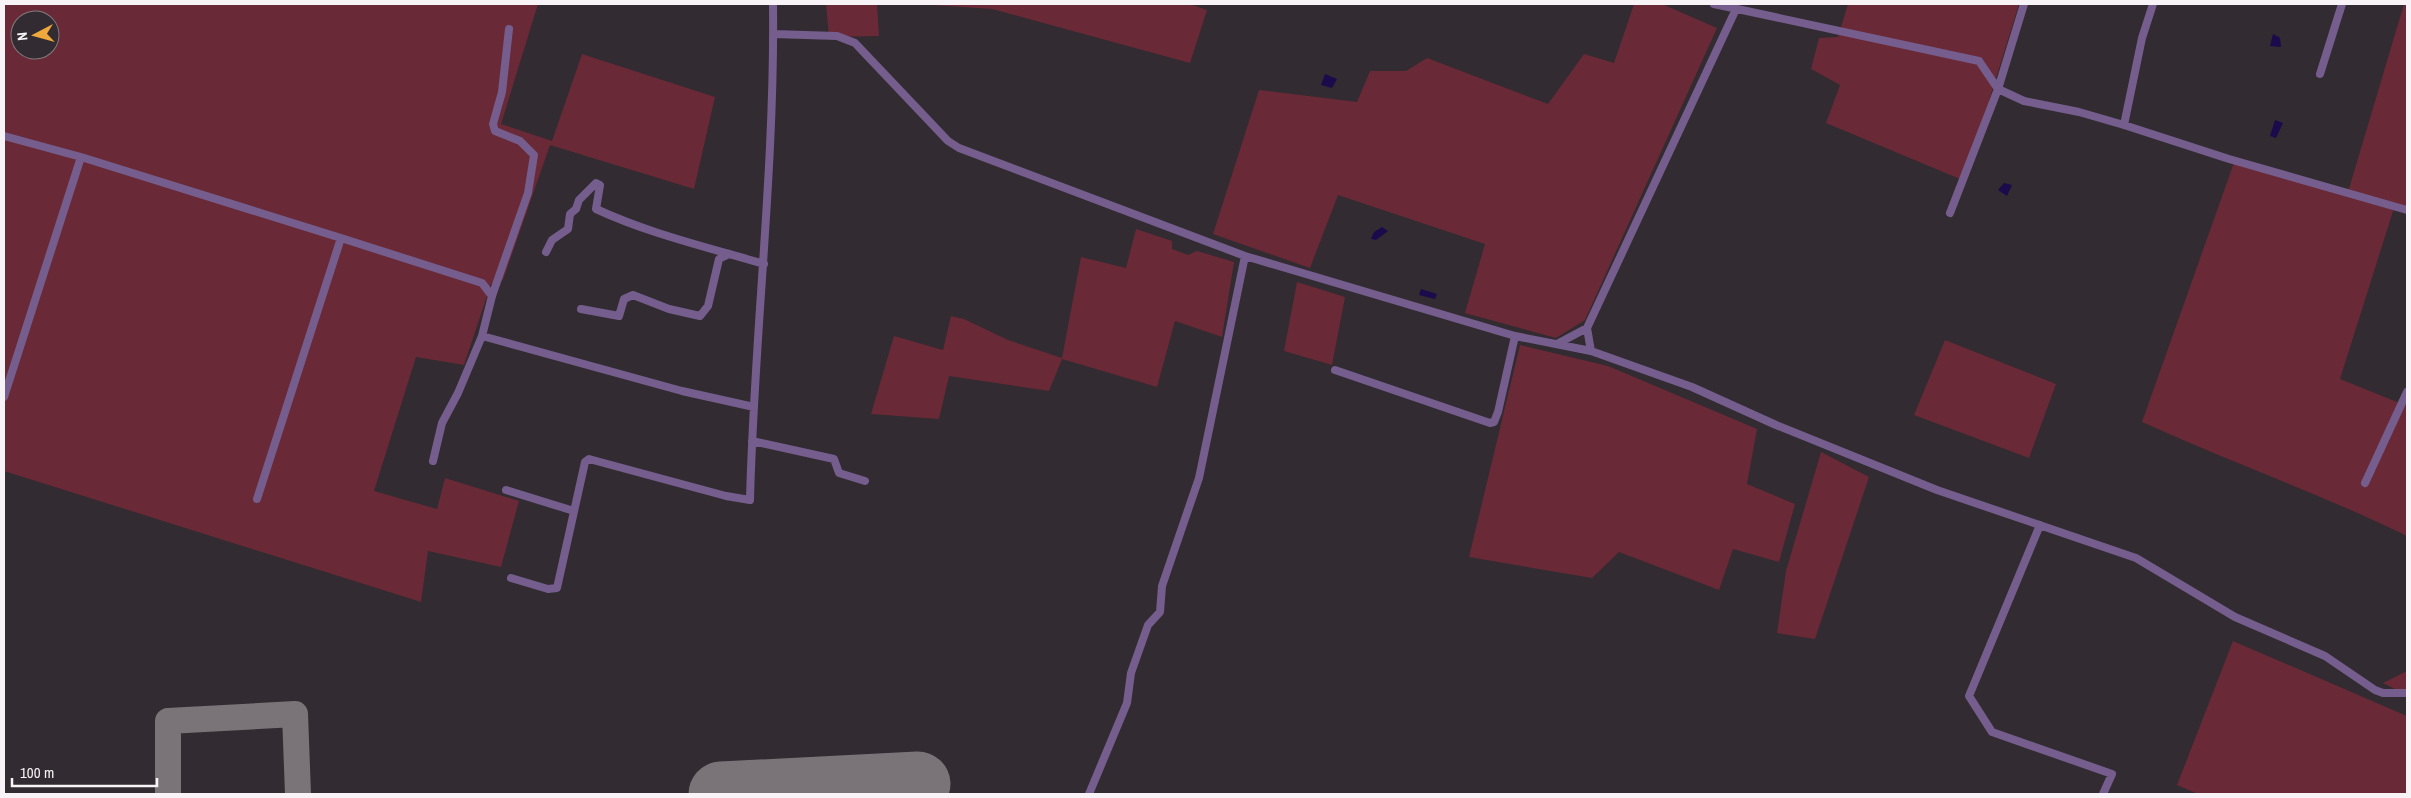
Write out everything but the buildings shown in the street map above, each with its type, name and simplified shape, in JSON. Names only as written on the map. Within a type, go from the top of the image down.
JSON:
[{"type":"street","points":[[511,578],[548,589],[557,588],[586,462],[591,458],[726,496],[750,500],[754,406],[764,264],[773,4]]},
{"type":"street","points":[[1714,4],[1979,61],[1998,89],[2024,101],[2079,112],[2229,159],[2407,210]]},
{"type":"street","points":[[1950,213],[1998,89],[2024,4]]},
{"type":"street","points":[[2124,125],[2142,38],[2153,4]]},
{"type":"street","points":[[2320,74],[2342,4]]},
{"type":"street","points":[[1591,351],[1587,328],[1736,9]]},
{"type":"street","points":[[433,461],[442,423],[458,393],[482,336],[492,296],[528,193],[534,155],[520,141],[495,131],[493,124],[502,92],[509,29]]},
{"type":"street","points":[[773,34],[847,38],[856,43],[948,141],[960,148],[1245,256],[1515,336],[1591,351],[1692,387],[1936,490],[2136,558],[2236,616],[2325,656],[2375,690],[2383,693],[2407,693]]},
{"type":"street","points":[[4,136],[81,157],[482,283],[492,296]]},
{"type":"street","points":[[4,397],[81,157]]},
{"type":"street","points":[[546,252],[552,240],[568,229],[570,214],[576,209],[579,200],[596,183],[600,186],[596,210],[665,236],[764,264]]},
{"type":"street","points":[[257,499],[341,238]]},
{"type":"street","points":[[581,309],[620,316],[624,298],[633,295],[669,309],[700,316],[708,306],[719,259],[731,254]]},
{"type":"street","points":[[1089,794],[1127,702],[1131,673],[1148,625],[1160,612],[1162,586],[1199,478],[1245,256]]},
{"type":"street","points":[[1557,344],[1587,328]]},
{"type":"street","points":[[482,336],[682,391],[754,406]]},
{"type":"street","points":[[1335,370],[1490,423],[1494,422],[1498,412],[1515,336]]},
{"type":"street","points":[[2365,483],[2407,392]]},
{"type":"street","points":[[752,441],[834,460],[839,473],[866,481]]},
{"type":"street","points":[[506,490],[574,511]]},
{"type":"street","points":[[2040,525],[1969,696],[1992,732],[2112,774],[2104,794]]},
{"type":"shaded area","points":[[4,4],[538,4],[501,124],[552,141],[582,54],[715,97],[694,189],[550,145],[503,280],[491,284],[464,365],[416,357],[374,491],[437,509],[445,478],[519,501],[501,567],[428,551],[421,602],[4,471]]},
{"type":"shaded area","points":[[826,4],[877,4],[879,36],[829,37]]},
{"type":"shaded area","points":[[917,4],[1190,4],[1207,10],[1190,63],[992,9]]},
{"type":"shaded area","points":[[1634,4],[1662,4],[1717,28],[1585,320],[1556,338],[1465,313],[1485,244],[1338,195],[1310,268],[1213,234],[1259,90],[1357,102],[1370,71],[1406,71],[1427,58],[1548,104],[1584,54],[1614,63]]},
{"type":"shaded area","points":[[1848,4],[2019,4],[1988,104],[1960,179],[1826,123],[1840,85],[1811,69],[1819,38],[1838,37]]},
{"type":"shaded area","points":[[2404,4],[2407,4],[2407,211],[2394,208],[2340,379],[2407,406],[2407,536],[2342,506],[2142,422],[2236,157],[2348,192]]},
{"type":"shaded area","points":[[2273,34],[2280,38],[2281,47],[2270,46]]},
{"type":"shaded area","points":[[1325,74],[1337,79],[1332,88],[1321,85]]},
{"type":"shaded area","points":[[2275,120],[2283,123],[2276,138],[2270,136]]},
{"type":"shaded area","points":[[2004,183],[2012,185],[2007,196],[1998,190]]},
{"type":"shaded area","points":[[1382,227],[1388,231],[1376,240],[1371,239],[1374,232]]},
{"type":"shaded area","points":[[1136,229],[1172,241],[1172,249],[1188,255],[1197,251],[1234,262],[1222,337],[1175,321],[1157,387],[1062,359],[1049,391],[949,376],[939,419],[871,414],[894,336],[943,350],[951,316],[964,319],[1008,340],[1062,358],[1081,257],[1126,268]]},
{"type":"shaded area","points":[[1297,282],[1345,297],[1332,365],[1284,351]]},
{"type":"shaded area","points":[[1421,289],[1437,294],[1435,299],[1419,295]]},
{"type":"shaded area","points":[[1945,340],[2056,384],[2029,458],[1914,415]]},
{"type":"shaded area","points":[[1520,345],[1608,366],[1757,429],[1747,484],[1795,504],[1779,562],[1733,549],[1719,590],[1619,552],[1592,578],[1469,557]]},
{"type":"shaded area","points":[[1821,452],[1869,477],[1815,639],[1777,633],[1786,571]]},
{"type":"shaded area","points":[[2233,641],[2407,716],[2407,794],[2198,794],[2177,785]]},
{"type":"shaded area","points":[[2407,671],[2407,695],[2383,683]]},
{"type":"taxiway","points":[[168,794],[168,721],[295,714],[298,794]]},
{"type":"runway","points":[[721,794],[918,784]]}]
